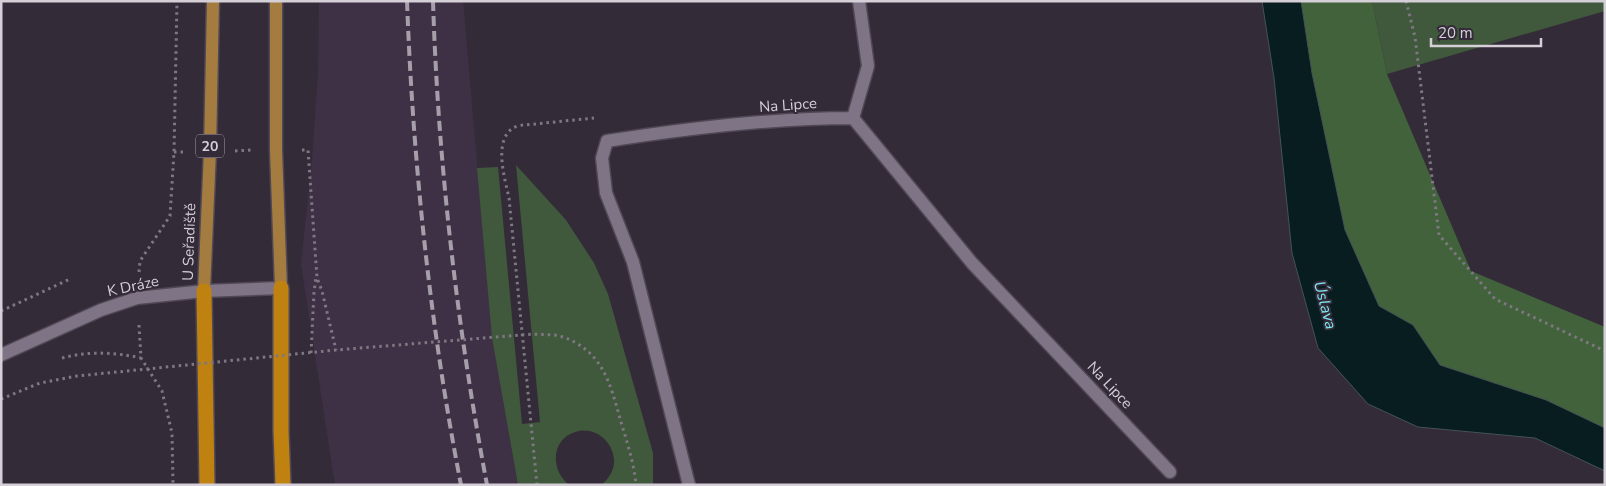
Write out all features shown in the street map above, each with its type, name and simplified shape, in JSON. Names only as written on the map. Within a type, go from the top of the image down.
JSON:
[{"type":"highway","points":[[281,288],[283,485]]},
{"type":"highway","name":"U Seřadiště","points":[[204,291],[207,485]]},
{"type":"main road","name":"U Seřadiště","points":[[204,291],[210,151],[213,1]]},
{"type":"main road","points":[[276,1],[276,150],[281,288]]},
{"type":"street","points":[[853,118],[868,66],[859,1]]},
{"type":"street","name":"Na Lipce","points":[[608,141],[678,130],[811,118],[853,118],[972,263],[1170,472]]},
{"type":"street","points":[[608,141],[602,158],[606,193],[633,262],[689,485]]},
{"type":"street","name":"K Dráze","points":[[1,354],[101,310],[137,298],[204,291],[281,288]]},
{"type":"path","points":[[174,152],[177,1]]},
{"type":"path","points":[[1406,1],[1414,37],[1439,235],[1495,299],[1605,351]]},
{"type":"path","points":[[538,485],[509,198],[502,160],[503,142],[507,134],[514,127],[606,117],[608,141]]},
{"type":"path","points":[[313,236],[317,278],[322,291],[336,350]]},
{"type":"path","points":[[311,352],[314,292],[317,278]]},
{"type":"path","points":[[1,311],[70,279]]},
{"type":"path","points":[[1,400],[40,383],[77,376],[311,352],[533,334],[559,336],[582,346],[600,362],[611,384],[634,469],[636,485]]},
{"type":"path","points":[[58,359],[75,354],[98,352],[124,354],[141,358]]},
{"type":"path","points":[[171,485],[172,472]]},
{"type":"shaded area","points":[[319,1],[463,1],[492,338],[518,485],[335,485],[301,264],[312,161],[318,75]]},
{"type":"green space","points":[[1301,1],[1372,1],[1387,74],[1471,271],[1605,327],[1605,428],[1546,400],[1440,365],[1413,325],[1379,306],[1345,230],[1312,73]]},
{"type":"green space","points":[[1372,1],[1605,1],[1605,11],[1387,74]]},
{"type":"green space","points":[[516,165],[566,220],[594,263],[608,294],[653,453],[653,485],[601,485],[607,480],[612,470],[614,463],[613,452],[601,436],[589,431],[582,431],[567,436],[557,449],[556,464],[563,479],[569,485],[518,485],[492,338],[477,168],[498,167],[522,424],[540,422]]},
{"type":"water","name":"Úslava","points":[[1262,1],[1301,1],[1312,73],[1345,230],[1379,306],[1413,325],[1440,365],[1546,400],[1605,428],[1605,471],[1535,438],[1418,427],[1368,404],[1318,348],[1292,253],[1274,78]]},
{"type":"railway","points":[[407,1],[414,123],[425,244],[440,365],[461,485]]},
{"type":"railway","points":[[433,1],[444,183],[458,305],[487,485]]}]
